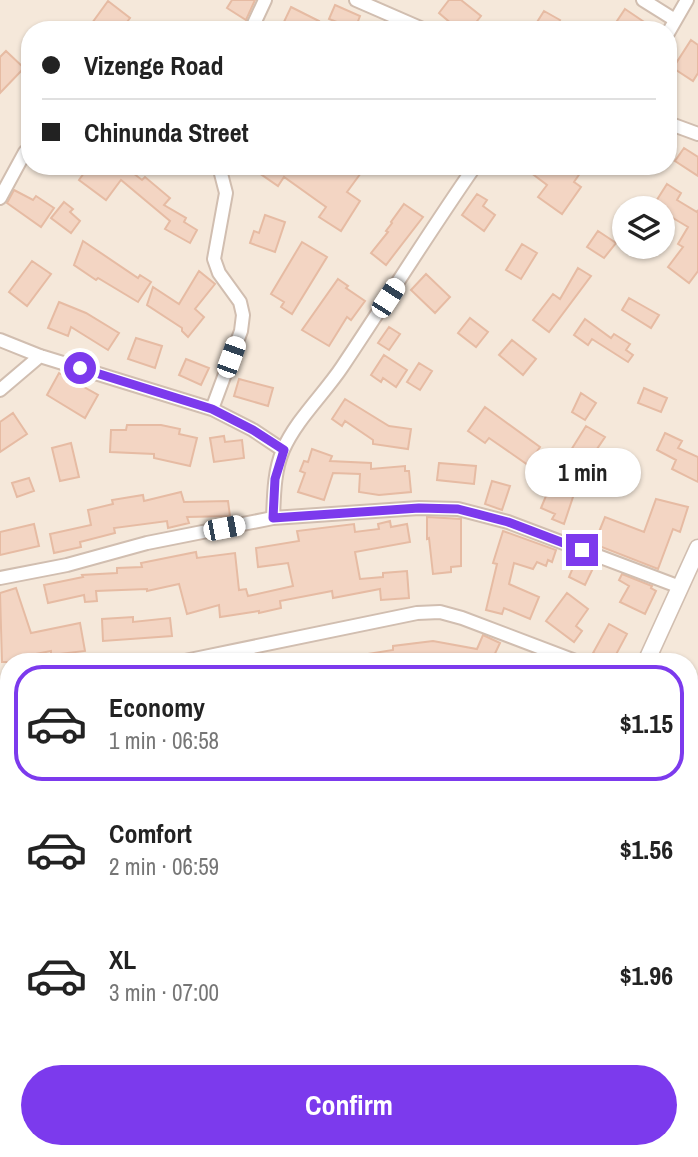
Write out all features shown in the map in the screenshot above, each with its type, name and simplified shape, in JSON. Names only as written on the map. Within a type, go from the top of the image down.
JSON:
[{"type":"street","points":[[255,21],[265,0]]},
{"type":"street","points":[[356,0],[404,21]]},
{"type":"street","points":[[643,0],[675,20],[687,0]]},
{"type":"street","points":[[677,126],[698,134]]},
{"type":"street","points":[[0,198],[21,159]]},
{"type":"street","points":[[212,409],[241,331],[243,315],[240,302],[219,273],[214,259],[226,193],[221,175]]},
{"type":"street","points":[[273,518],[275,479],[284,450],[300,422],[324,394],[469,175]]},
{"type":"street","points":[[0,340],[40,356],[212,409],[284,450]]},
{"type":"street","points":[[0,390],[40,356]]},
{"type":"street","points":[[0,578],[67,565],[147,543],[273,518],[419,508],[458,509],[508,522],[680,587]]},
{"type":"street","points":[[650,653],[698,548]]},
{"type":"street","points":[[224,653],[417,613],[440,611],[556,653]]},
{"type":"shaded area","points":[[0,0],[698,0],[698,653],[0,653]]},
{"type":"building","points":[[232,0],[255,0],[246,20],[227,8]]},
{"type":"building","points":[[449,0],[461,0],[481,16],[477,21],[448,21],[439,13]]},
{"type":"building","points":[[108,1],[130,18],[128,21],[94,21]]},
{"type":"building","points":[[335,5],[360,16],[358,21],[329,19]]},
{"type":"building","points":[[291,7],[319,21],[284,21]]},
{"type":"building","points":[[625,9],[643,21],[617,21]]},
{"type":"building","points":[[544,11],[560,20],[559,21],[538,21]]},
{"type":"building","points":[[691,40],[698,45],[698,73],[693,81],[677,71],[677,62]]},
{"type":"building","points":[[6,51],[21,65],[21,71],[0,93],[0,57]]},
{"type":"building","points":[[684,148],[698,157],[698,176],[677,162]]},
{"type":"building","points":[[83,175],[136,175],[142,180],[145,177],[170,198],[164,205],[186,218],[184,222],[197,230],[190,243],[165,229],[170,221],[121,180],[106,200],[79,180]]},
{"type":"building","points":[[262,175],[359,175],[347,192],[360,201],[341,231],[319,217],[326,207],[284,177],[278,186]]},
{"type":"building","points":[[534,175],[579,175],[574,182],[581,187],[562,214],[538,197],[547,185]]},
{"type":"building","points":[[667,184],[681,193],[677,200],[697,212],[698,210],[698,271],[689,283],[668,267],[683,247],[678,244],[688,227],[675,219],[675,196],[659,196]]},
{"type":"building","points":[[14,190],[33,200],[36,196],[54,208],[41,227],[7,203]]},
{"type":"building","points":[[477,194],[487,200],[483,206],[495,215],[484,231],[462,215]]},
{"type":"building","points":[[64,202],[73,209],[70,212],[80,221],[71,233],[51,218]]},
{"type":"building","points":[[404,204],[423,217],[386,265],[371,253],[388,232],[386,231],[391,222]]},
{"type":"building","points":[[265,215],[285,222],[275,252],[250,243],[254,231],[259,233]]},
{"type":"building","points":[[598,231],[612,240],[612,248],[604,258],[587,247]]},
{"type":"building","points":[[83,241],[138,278],[140,275],[151,282],[138,302],[74,265]]},
{"type":"building","points":[[302,242],[327,257],[292,314],[281,307],[284,302],[271,294]]},
{"type":"building","points":[[522,244],[537,253],[521,279],[506,270]]},
{"type":"building","points":[[32,261],[51,274],[27,306],[9,292]]},
{"type":"building","points":[[578,268],[591,276],[549,332],[533,320],[553,294],[560,299]]},
{"type":"building","points":[[199,271],[215,284],[195,309],[204,317],[188,337],[182,328],[147,305],[153,287],[179,304]]},
{"type":"building","points":[[426,274],[450,297],[435,313],[411,290]]},
{"type":"building","points":[[338,279],[365,301],[351,320],[347,317],[329,346],[302,330]]},
{"type":"building","points":[[629,298],[659,315],[651,328],[622,310]]},
{"type":"building","points":[[59,302],[86,313],[119,333],[108,350],[71,327],[68,336],[48,328]]},
{"type":"building","points":[[470,318],[488,332],[476,347],[458,333]]},
{"type":"building","points":[[585,319],[611,338],[614,334],[630,344],[626,350],[633,355],[628,362],[592,339],[588,345],[574,335]]},
{"type":"building","points":[[389,327],[400,334],[389,350],[378,343]]},
{"type":"building","points":[[136,338],[162,346],[155,368],[128,359]]},
{"type":"building","points":[[512,340],[536,359],[523,375],[499,355]]},
{"type":"building","points":[[384,355],[407,370],[396,387],[383,378],[381,382],[371,375]]},
{"type":"building","points":[[186,359],[209,368],[201,385],[179,375]]},
{"type":"building","points":[[419,363],[432,371],[420,390],[407,382]]},
{"type":"building","points":[[59,373],[98,395],[85,418],[47,395]]},
{"type":"building","points":[[239,379],[273,388],[268,406],[234,396]]},
{"type":"building","points":[[644,388],[667,398],[661,412],[638,403]]},
{"type":"building","points":[[581,393],[596,403],[585,420],[572,412]]},
{"type":"building","points":[[345,399],[389,426],[411,429],[408,449],[373,444],[373,440],[345,421],[342,426],[332,419]]},
{"type":"building","points":[[485,407],[540,447],[528,465],[489,438],[485,443],[468,431]]},
{"type":"building","points":[[13,413],[27,434],[0,452],[0,422]]},
{"type":"building","points":[[127,425],[161,425],[180,429],[179,434],[197,438],[190,466],[154,458],[154,454],[110,452],[111,430],[126,430]]},
{"type":"building","points":[[586,426],[605,437],[597,449],[636,470],[624,492],[612,485],[615,481],[584,464],[564,524],[552,519],[555,514],[541,508],[553,479],[549,477],[557,455],[566,458]]},
{"type":"building","points":[[665,433],[682,441],[678,448],[698,457],[698,482],[672,469],[676,460],[657,450]]},
{"type":"building","points":[[224,436],[225,442],[242,440],[244,458],[214,462],[210,438]]},
{"type":"building","points":[[71,443],[79,477],[60,481],[52,448]]},
{"type":"building","points":[[312,449],[332,456],[330,461],[371,463],[371,469],[405,466],[405,471],[409,471],[411,492],[379,495],[359,492],[360,474],[333,473],[324,500],[298,492],[305,473],[300,471],[304,461],[308,462]]},
{"type":"building","points":[[439,463],[476,466],[474,484],[437,480]]},
{"type":"building","points":[[29,478],[34,491],[17,497],[12,483]]},
{"type":"building","points":[[492,481],[510,486],[502,510],[485,504]]},
{"type":"building","points":[[181,492],[184,502],[228,501],[230,516],[187,517],[189,523],[168,528],[167,521],[114,528],[115,533],[80,542],[81,547],[54,553],[50,534],[91,525],[88,510],[113,504],[112,500],[143,495],[144,501]]},
{"type":"building","points":[[656,499],[688,507],[680,532],[673,529],[658,569],[594,544],[605,517],[644,532]]},
{"type":"building","points":[[427,517],[461,519],[461,566],[451,567],[451,572],[433,574],[429,538],[427,539]]},
{"type":"building","points":[[390,521],[391,527],[407,524],[410,542],[355,552],[360,579],[407,571],[409,598],[381,600],[380,589],[333,598],[332,591],[280,601],[281,608],[220,617],[219,605],[187,614],[179,584],[147,591],[96,591],[97,601],[85,602],[84,595],[48,603],[44,585],[83,577],[82,575],[117,573],[117,568],[142,567],[141,563],[196,552],[197,558],[235,553],[239,590],[246,589],[248,596],[293,586],[288,563],[258,567],[256,548],[299,541],[297,531],[354,524],[355,532],[379,529],[378,524]]},
{"type":"building","points":[[34,524],[39,546],[0,555],[0,532]]},
{"type":"building","points":[[503,531],[556,550],[552,562],[548,560],[546,566],[537,562],[533,569],[514,563],[509,584],[539,597],[530,619],[504,608],[502,614],[486,610],[497,564],[493,563]]},
{"type":"building","points":[[577,558],[595,564],[585,585],[569,577]]},
{"type":"building","points":[[622,574],[652,586],[656,591],[645,614],[620,602],[629,586],[619,580]]},
{"type":"building","points":[[16,588],[31,633],[80,623],[85,651],[2,653],[0,593]]},
{"type":"building","points":[[567,593],[588,609],[576,626],[582,631],[574,642],[546,621]]},
{"type":"building","points":[[133,617],[133,622],[170,618],[172,636],[103,641],[102,619]]},
{"type":"building","points":[[609,624],[627,634],[617,653],[593,653]]},
{"type":"building","points":[[483,635],[500,643],[495,653],[374,653],[393,650],[393,646],[433,641],[477,649]]},
{"type":"route","points":[[80,368],[212,409],[284,450],[275,479],[273,518],[419,508],[458,509],[508,522],[582,550]]}]
